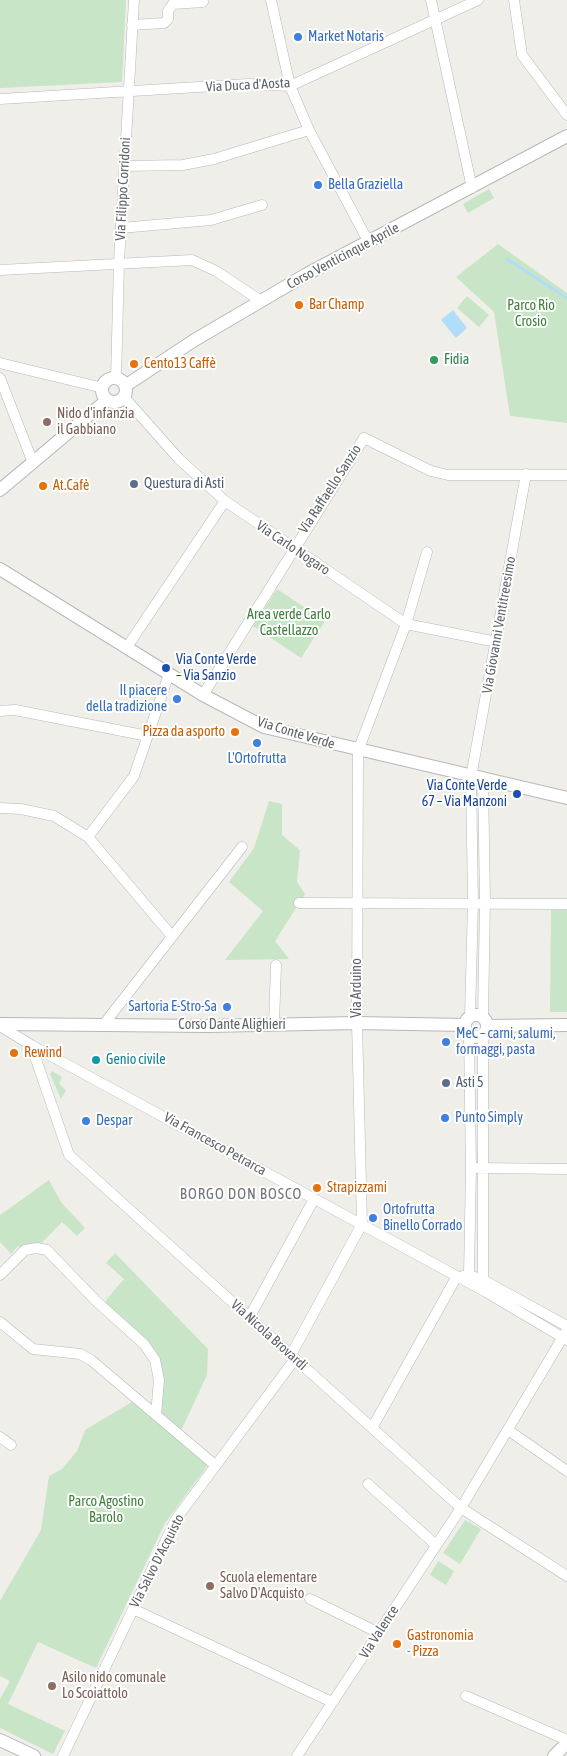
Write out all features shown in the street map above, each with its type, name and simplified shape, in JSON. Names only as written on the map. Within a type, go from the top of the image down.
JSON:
[{"type":"street","name":"Via Filippo Corridoni","points":[[122,387],[119,262],[134,0]]},
{"type":"street","points":[[270,0],[290,86],[309,130],[368,241]]},
{"type":"street","points":[[431,0],[472,188]]},
{"type":"street","name":"Via Duca d'Aosta","points":[[0,100],[248,84],[290,86],[478,0]]},
{"type":"street","points":[[514,0],[522,55],[567,115]]},
{"type":"street","points":[[132,25],[164,23],[168,19],[168,11],[173,4],[203,2]]},
{"type":"street","points":[[125,166],[183,165],[214,160],[309,130]]},
{"type":"street","name":"Corso Venticinque Aprile","points":[[105,394],[118,402],[122,387],[193,341],[368,241],[472,188],[567,136]]},
{"type":"street","points":[[121,228],[211,220],[262,205]]},
{"type":"street","points":[[0,270],[119,262],[192,260],[210,268],[261,301]]},
{"type":"street","points":[[0,363],[105,394]]},
{"type":"street","points":[[0,378],[33,463]]},
{"type":"street","name":"Corso Venticinque Aprile","points":[[0,490],[33,463],[105,394],[109,380],[122,387]]},
{"type":"street","name":"Via Carlo Nogaro","points":[[122,387],[179,459],[225,501],[293,548],[406,624],[497,642]]},
{"type":"street","name":"Via Raffaello Sanzio","points":[[203,695],[293,548],[364,438],[431,471],[448,475],[526,474]]},
{"type":"street","points":[[526,474],[567,475]]},
{"type":"street","name":"Via Giovanni Ventitreesimo","points":[[477,778],[497,642],[526,474]]},
{"type":"street","points":[[127,647],[225,501]]},
{"type":"street","points":[[358,751],[406,624],[427,552]]},
{"type":"street","name":"Via Conte Verde","points":[[0,569],[203,695],[264,727],[358,751],[567,798]]},
{"type":"street","points":[[88,837],[134,776],[170,674]]},
{"type":"street","points":[[0,711],[15,710],[148,736]]},
{"type":"street","name":"Via Arduino","points":[[358,751],[357,1023],[362,1224]]},
{"type":"street","points":[[469,1275],[471,1168],[468,1025],[477,778]]},
{"type":"street","points":[[477,778],[485,902],[483,1280]]},
{"type":"street","points":[[0,808],[21,809],[54,816],[88,837],[171,935]]},
{"type":"street","points":[[104,1024],[171,935],[242,846]]},
{"type":"street","points":[[299,903],[485,902],[567,904]]},
{"type":"street","points":[[274,1024],[276,965]]},
{"type":"street","points":[[468,1025],[477,1014],[484,1026]]},
{"type":"street","name":"Corso Dante Alighieri","points":[[0,1025],[357,1023],[468,1025]]},
{"type":"street","name":"Via Francesco Petrarca","points":[[0,1025],[31,1045],[566,1333]]},
{"type":"street","points":[[468,1025],[476,1037],[484,1026]]},
{"type":"street","points":[[484,1026],[567,1025]]},
{"type":"street","name":"Via Nicola Brovardi","points":[[31,1045],[69,1155],[460,1508],[567,1576]]},
{"type":"street","points":[[471,1168],[567,1168]]},
{"type":"street","points":[[249,1318],[314,1199]]},
{"type":"street","name":"Via Salvo D'Acquisto","points":[[63,1756],[176,1519],[293,1357],[362,1224]]},
{"type":"street","points":[[0,1275],[25,1250],[37,1248],[47,1250],[96,1301],[144,1344],[155,1360],[159,1380],[156,1415]]},
{"type":"street","points":[[372,1428],[457,1276],[469,1275],[483,1280],[566,1333]]},
{"type":"street","points":[[0,1322],[33,1349],[85,1356],[215,1464]]},
{"type":"street","name":"Via Valence","points":[[297,1756],[460,1508],[566,1333]]},
{"type":"street","points":[[508,1430],[567,1471]]},
{"type":"street","points":[[0,1437],[11,1445]]},
{"type":"street","points":[[368,1484],[436,1545]]},
{"type":"street","points":[[310,1599],[378,1633]]},
{"type":"street","points":[[133,1609],[332,1702]]},
{"type":"street","points":[[466,1696],[567,1742]]},
{"type":"street","points":[[0,1740],[34,1756]]},
{"type":"street","points":[[554,1756],[567,1742]]},
{"type":"street","points":[[563,1756],[567,1742]]},
{"type":"green space","points":[[0,0],[126,0],[122,82],[0,88]]},
{"type":"green space","points":[[489,189],[494,198],[468,213],[463,204]]},
{"type":"green space","name":"Parco Rio Crosio","points":[[498,244],[567,293],[567,423],[510,416],[494,312],[456,277]]},
{"type":"green space","points":[[467,296],[489,315],[479,327],[457,308]]},
{"type":"green space","name":"Area verde Carlo Castellazzo","points":[[277,589],[325,621],[301,658],[253,626]]},
{"type":"green space","points":[[269,801],[282,804],[282,835],[300,850],[297,882],[305,894],[275,941],[289,959],[225,960],[263,911],[229,882],[254,848]]},
{"type":"green space","points":[[551,910],[567,910],[567,1012],[550,1012]]},
{"type":"green space","points":[[52,1071],[62,1077],[59,1084],[66,1090],[61,1099],[50,1074]]},
{"type":"green space","points":[[49,1180],[61,1202],[85,1228],[77,1236],[62,1222],[37,1248],[25,1250],[18,1246],[11,1254],[0,1242],[0,1215]]},
{"type":"green space","name":"Parco Agostino Barolo","points":[[115,1253],[208,1349],[207,1375],[179,1435],[208,1465],[165,1523],[96,1668],[38,1642],[8,1704],[65,1731],[53,1754],[0,1728],[0,1699],[10,1681],[0,1676],[0,1601],[41,1530],[49,1476],[62,1469],[77,1451],[85,1430],[137,1399],[155,1415],[155,1360],[107,1310],[106,1300],[124,1279],[106,1263]]},
{"type":"green space","points":[[465,1520],[481,1529],[460,1564],[443,1553]]},
{"type":"green space","points":[[438,1561],[454,1571],[446,1585],[430,1575]]},
{"type":"water","points":[[453,310],[467,328],[456,338],[441,320]]},
{"type":"waterway","points":[[507,259],[567,298]]},
{"type":"place","name":"Market Notaris","points":[[298,37]]},
{"type":"place","name":"Bella Graziella","points":[[318,185]]},
{"type":"place","name":"Bar Champ","points":[[299,305]]},
{"type":"place","name":"Fidia","points":[[434,360]]},
{"type":"place","name":"Cento13 Caffè","points":[[134,364]]},
{"type":"place","name":"Nido d'infanzia il Gabbiano","points":[[47,422]]},
{"type":"place","name":"Questura di Asti","points":[[134,484]]},
{"type":"place","name":"At.Cafè","points":[[43,486]]},
{"type":"place","name":"Via Conte Verde – Via Sanzio","points":[[166,668]]},
{"type":"place","name":"Il piacere della tradizione","points":[[177,699]]},
{"type":"place","name":"Pizza da asporto","points":[[235,732]]},
{"type":"place","name":"L'Ortofrutta","points":[[257,743]]},
{"type":"place","name":"Via Conte Verde 67 – Via Manzoni","points":[[517,794]]},
{"type":"place","name":"Sartoria E-Stro-Sa","points":[[227,1007]]},
{"type":"place","name":"MeC – carni, salumi, formaggi, pasta","points":[[446,1042]]},
{"type":"place","name":"Rewind","points":[[14,1053]]},
{"type":"place","name":"Genio civile","points":[[96,1060]]},
{"type":"place","name":"Asti 5","points":[[446,1083]]},
{"type":"place","name":"Punto Simply","points":[[445,1118]]},
{"type":"place","name":"Despar","points":[[86,1121]]},
{"type":"place","name":"Strapizzami","points":[[317,1188]]},
{"type":"place","name":"Ortofrutta Binello Corrado","points":[[373,1218]]},
{"type":"place","name":"Scuola elementare Salvo D'Acquisto","points":[[210,1586]]},
{"type":"place","name":"Gastronomia - Pizza","points":[[397,1644]]},
{"type":"place","name":"Asilo nido comunale Lo Scoiattolo","points":[[52,1686]]},
{"type":"district","name":"BORGO DON BOSCO","points":[[241,1194]]}]
